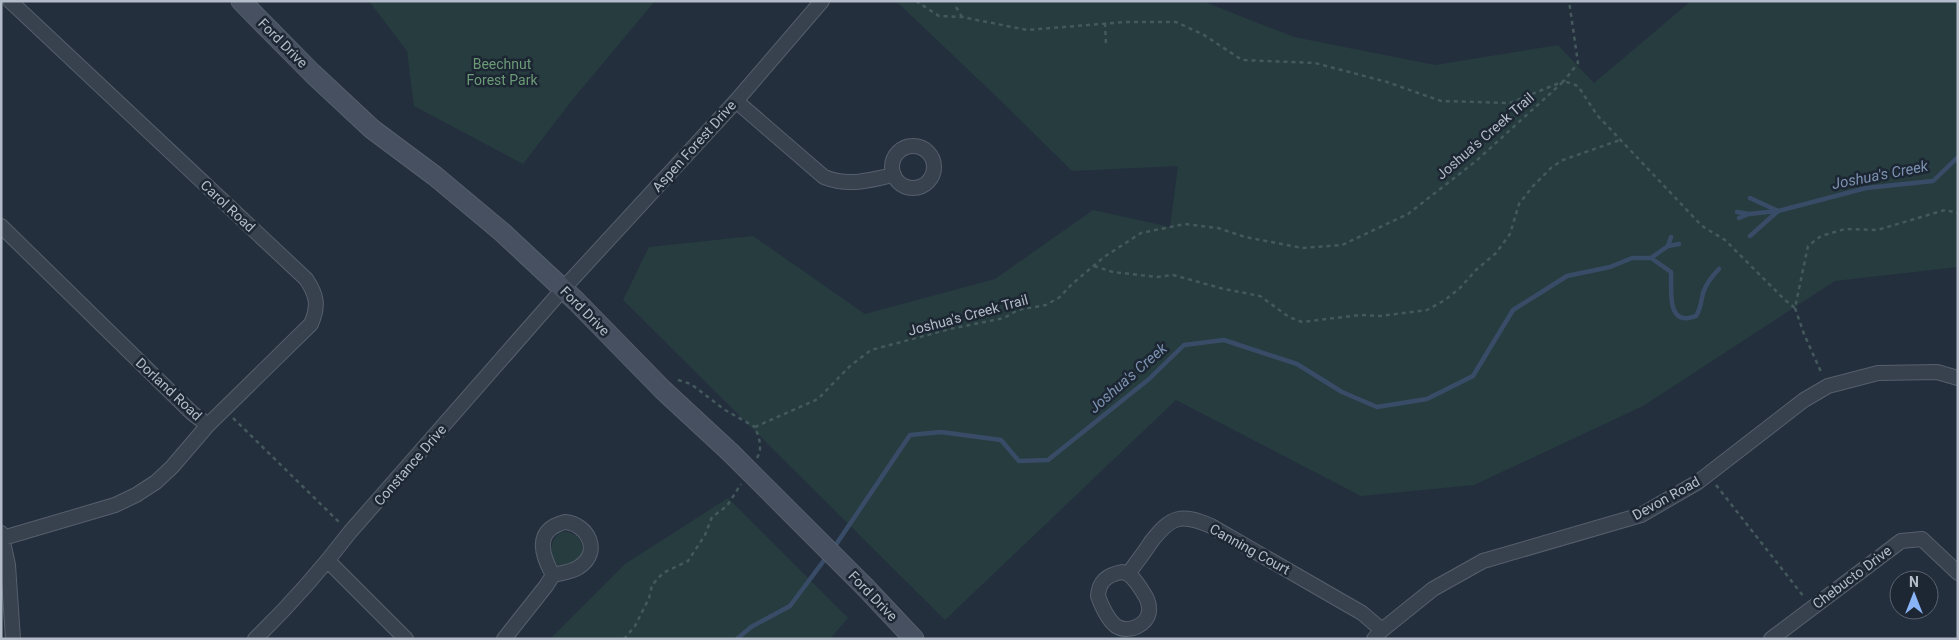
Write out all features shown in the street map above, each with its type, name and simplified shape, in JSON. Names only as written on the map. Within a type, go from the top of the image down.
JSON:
[{"type":"main road","name":"Ford Drive","points":[[241,1],[312,73],[372,128],[443,182],[502,232],[563,289],[663,390],[732,453],[914,639]]},
{"type":"street","name":"Carol Road","points":[[10,1],[306,279],[313,289],[317,301],[316,314],[311,324],[208,425]]},
{"type":"street","name":"Aspen Forest Drive","points":[[563,289],[736,101],[822,1]]},
{"type":"street","points":[[736,101],[824,177],[838,182],[853,183],[894,175]]},
{"type":"street","name":"Dorland Road","points":[[1,226],[192,413],[208,425],[172,467],[156,482],[136,495],[115,505],[2,535]]},
{"type":"street","name":"Constance Drive","points":[[255,639],[328,560],[350,532],[563,289]]},
{"type":"street","name":"Devon Road","points":[[1378,634],[1433,588],[1483,561],[1641,515],[1708,474],[1804,400],[1828,386],[1878,373],[1937,372],[1958,378]]},
{"type":"street","name":"Canning Court","points":[[1128,574],[1163,527],[1173,520],[1196,519],[1362,613],[1378,634]]},
{"type":"street","points":[[2,535],[8,565],[13,639]]},
{"type":"street","name":"Chebucto Drive","points":[[1771,639],[1901,541],[1922,538],[1958,573]]},
{"type":"street","points":[[328,560],[406,639]]},
{"type":"street","points":[[504,639],[553,575]]},
{"type":"path","points":[[916,1],[939,16],[962,17],[1027,30],[1105,23],[1176,22],[1204,35],[1242,60],[1314,63],[1387,82],[1441,101],[1510,103],[1564,81],[1578,86],[1597,115],[1702,226],[1725,240],[1795,308]]},
{"type":"path","name":"Joshua's Creek Trail","points":[[755,427],[818,399],[850,366],[871,350],[950,329],[1004,318],[1018,310],[1046,305],[1060,297],[1094,266],[1141,233],[1185,224],[1218,228],[1245,237],[1302,248],[1342,245],[1408,214],[1476,161],[1564,81],[1578,63],[1569,1]]},
{"type":"path","points":[[956,8],[962,17]]},
{"type":"path","points":[[1105,23],[1106,45]]},
{"type":"path","points":[[1094,266],[1113,272],[1158,277],[1173,275],[1224,289],[1260,296],[1290,317],[1302,322],[1428,310],[1460,288],[1476,270],[1496,253],[1510,234],[1519,204],[1533,186],[1552,167],[1563,160],[1620,140]]},
{"type":"path","points":[[1828,386],[1804,334],[1795,308],[1808,246],[1821,236],[1845,228],[1877,230],[1945,210],[1958,213]]},
{"type":"path","points":[[663,390],[678,380],[691,384],[725,410],[755,427],[760,442],[760,452],[756,460]]},
{"type":"path","points":[[225,410],[350,532]]},
{"type":"path","points":[[1708,474],[1812,607]]},
{"type":"path","points":[[624,639],[635,626],[650,598],[652,585],[663,573],[688,562],[705,535],[712,517],[727,506],[742,483]]},
{"type":"green space","name":"Beechnut Forest Park","points":[[369,1],[655,1],[573,99],[523,164],[414,106],[407,51]]},
{"type":"green space","points":[[896,1],[1202,1],[1294,37],[1435,65],[1558,45],[1594,83],[1691,1],[1958,1],[1958,267],[1835,281],[1643,406],[1474,485],[1361,496],[1176,400],[945,620],[623,300],[649,247],[753,236],[865,314],[995,279],[1093,210],[1170,227],[1178,166],[1072,171]]},
{"type":"green space","points":[[728,498],[848,618],[830,639],[550,639],[625,564]]},
{"type":"green space","points":[[562,532],[574,534],[578,538],[581,542],[582,552],[572,562],[558,566],[553,558],[551,548],[554,539]]},
{"type":"waterway","name":"Joshua's Creek","points":[[1750,236],[1778,211],[1866,188],[1933,181],[1958,157]]},
{"type":"waterway","points":[[1750,198],[1778,211]]},
{"type":"waterway","points":[[1737,212],[1749,214],[1777,211]]},
{"type":"waterway","points":[[1739,218],[1749,214]]},
{"type":"waterway","points":[[1651,258],[1668,246],[1671,237]]},
{"type":"waterway","points":[[1668,246],[1679,244]]},
{"type":"waterway","name":"Joshua's Creek","points":[[833,549],[910,435],[941,432],[1001,440],[1019,461],[1048,460],[1149,379],[1184,345],[1224,340],[1297,364],[1342,392],[1377,407],[1427,399],[1473,376],[1513,310],[1567,276],[1610,267],[1632,258],[1651,258],[1671,272],[1671,292],[1675,312],[1679,316],[1687,318],[1696,316],[1706,286],[1719,269]]},
{"type":"waterway","name":"Joshua's Creek","points":[[737,639],[751,627],[790,606],[828,555]]}]
